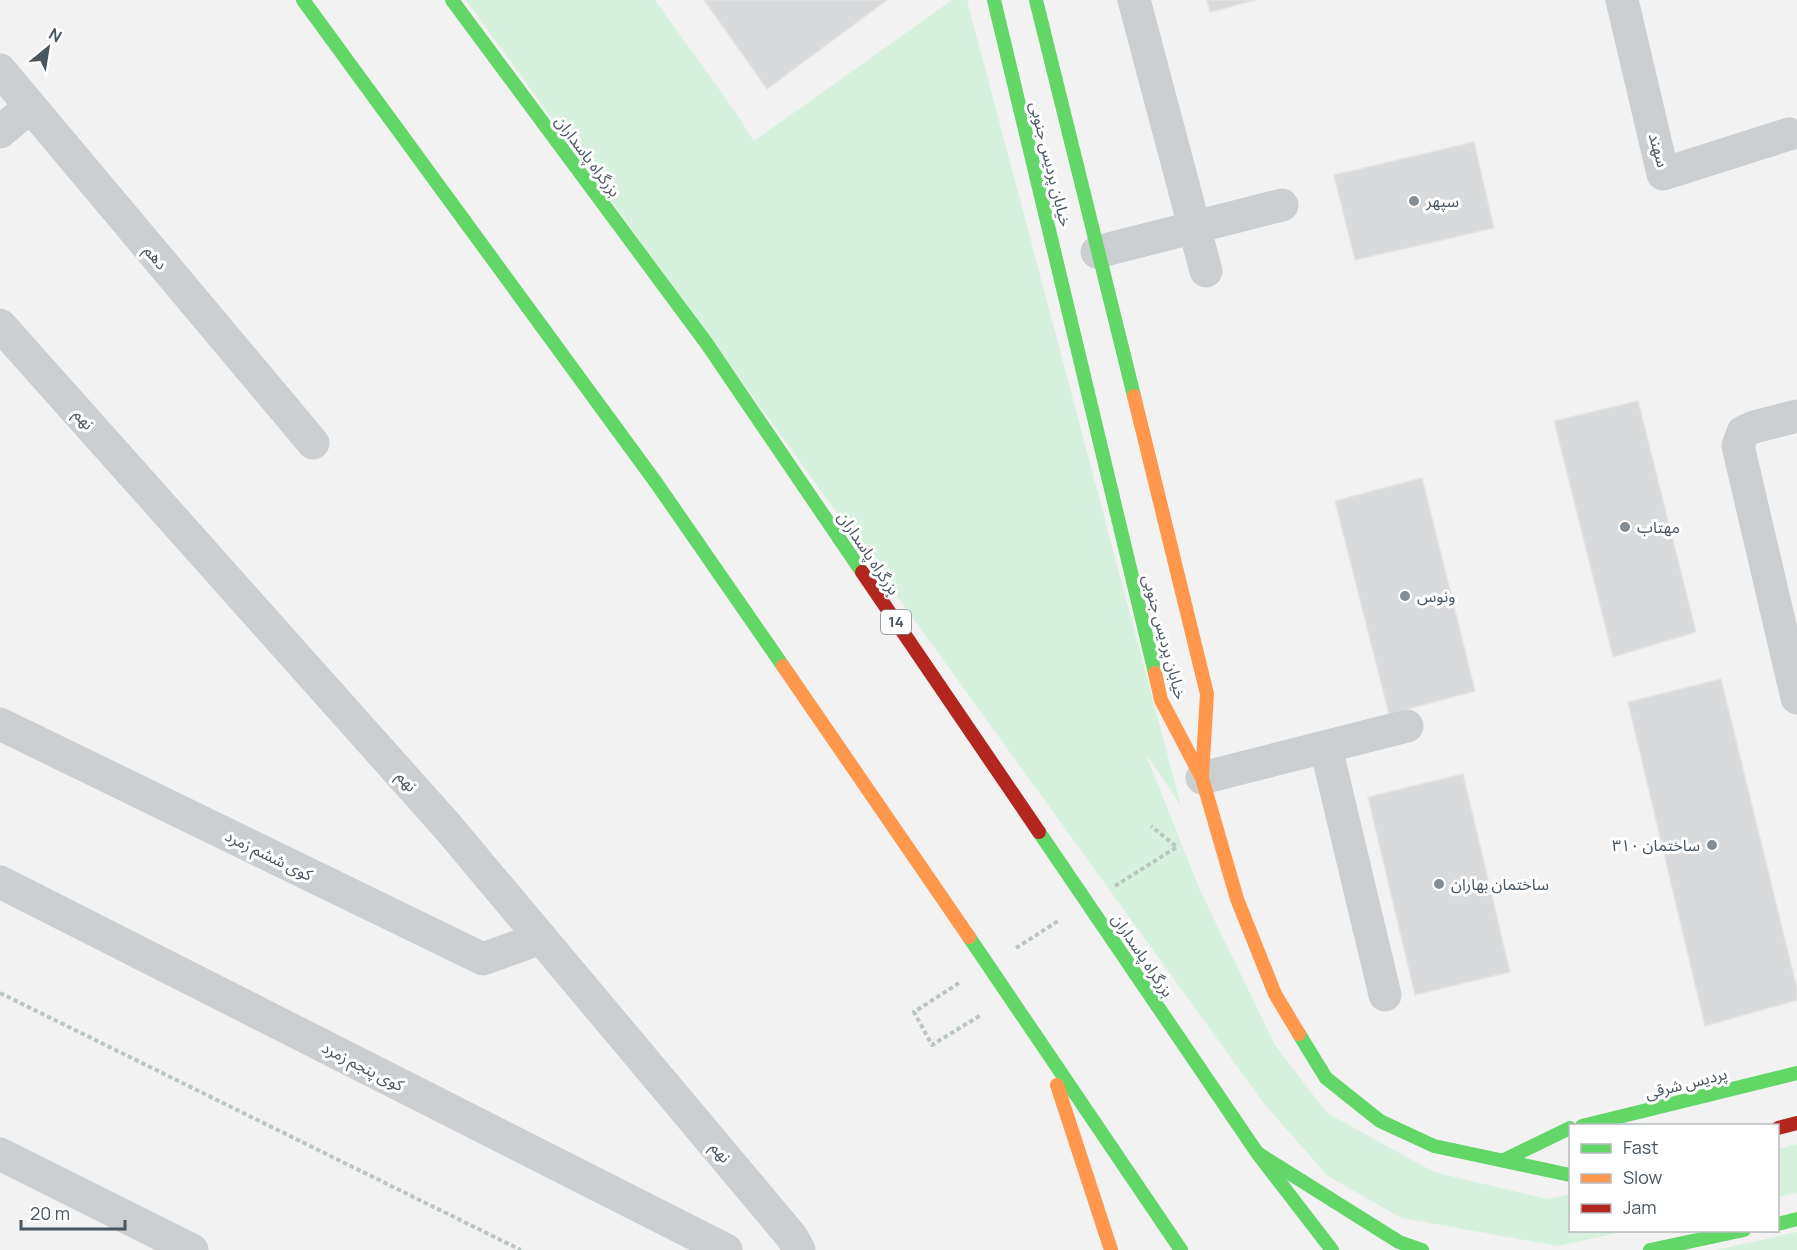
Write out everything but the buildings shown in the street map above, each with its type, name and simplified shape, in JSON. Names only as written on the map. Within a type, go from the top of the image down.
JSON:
[{"type":"main road","points":[[303,0],[657,484],[1046,1049],[1181,1250]]},
{"type":"main road","name":"بزرگراه پاسداران","points":[[452,0],[707,344],[1258,1154],[1332,1250]]},
{"type":"main road","name":"خیابان پردیس جنوبی","points":[[994,0],[1078,257],[1207,694],[1202,778]]},
{"type":"main road","name":"خیابان پردیس جنوبی","points":[[1036,0],[1078,257],[1161,699],[1202,778]]},
{"type":"main road","points":[[1202,778],[1237,899],[1275,994],[1326,1078],[1380,1121],[1434,1146],[1569,1175]]},
{"type":"main road","points":[[1046,1049],[1111,1250]]},
{"type":"main road","name":"پردیس شرقی","points":[[1586,1124],[1797,1073]]},
{"type":"main road","points":[[1779,1128],[1797,1123]]},
{"type":"main road","points":[[1504,1160],[1569,1128]]},
{"type":"main road","points":[[1258,1154],[1399,1242],[1422,1250]]},
{"type":"main road","points":[[1779,1224],[1797,1220]]},
{"type":"main road","points":[[1650,1250],[1735,1232]]},
{"type":"street","points":[[1134,0],[1206,271]]},
{"type":"street","name":"سهند","points":[[1622,0],[1663,174],[1789,134]]},
{"type":"street","name":"دهم","points":[[0,70],[313,443]]},
{"type":"street","points":[[0,132],[30,107]]},
{"type":"street","points":[[1078,257],[1282,205]]},
{"type":"street","name":"نهم","points":[[0,325],[447,826],[784,1227],[799,1250]]},
{"type":"street","points":[[1797,417],[1743,432],[1738,446],[1797,698]]},
{"type":"street","name":"کوی ششم زمرد","points":[[0,724],[483,959],[541,938]]},
{"type":"street","points":[[1202,778],[1407,726]]},
{"type":"street","points":[[1326,748],[1385,995]]},
{"type":"street","name":"کوی پنجم زمرد","points":[[0,882],[726,1250]]},
{"type":"street","points":[[0,1154],[192,1250]]},
{"type":"path","points":[[1106,891],[1177,847],[1151,826]]},
{"type":"path","points":[[1015,948],[1066,916]]},
{"type":"path","points":[[965,980],[914,1012],[932,1045],[1010,997]]},
{"type":"path","points":[[0,993],[521,1250]]},
{"type":"green space","points":[[466,0],[655,0],[754,141],[952,0],[967,0],[1181,806],[1145,752],[1199,888],[1275,1045],[1327,1113],[1434,1172],[1547,1199],[1569,1194],[1569,1232],[1622,1232],[1558,1246],[1401,1218],[1328,1176],[1265,1105]]},
{"type":"green space","points":[[1797,1144],[1797,1193],[1779,1197],[1779,1149]]},
{"type":"green space","points":[[1797,1232],[1797,1250],[1716,1250]]},
{"type":"traffic: fast","points":[[303,0],[657,484],[783,666]]},
{"type":"traffic: fast","points":[[452,0],[707,344],[862,572]]},
{"type":"traffic: fast","points":[[994,0],[1155,673]]},
{"type":"traffic: fast","points":[[1036,0],[1134,396]]},
{"type":"traffic: fast","points":[[1039,832],[1258,1154],[1332,1250]]},
{"type":"traffic: fast","points":[[969,937],[1181,1250]]},
{"type":"traffic: fast","points":[[1299,1034],[1326,1078],[1380,1121],[1434,1146],[1569,1175]]},
{"type":"traffic: fast","points":[[1590,1124],[1797,1073]]},
{"type":"traffic: fast","points":[[1504,1160],[1569,1128]]},
{"type":"traffic: fast","points":[[1259,1154],[1399,1242],[1422,1250]]},
{"type":"traffic: fast","points":[[1779,1224],[1797,1219]]},
{"type":"traffic: fast","points":[[1650,1250],[1735,1232]]},
{"type":"traffic: slow","points":[[1134,396],[1207,694],[1202,776]]},
{"type":"traffic: slow","points":[[783,666],[969,937]]},
{"type":"traffic: slow","points":[[1155,673],[1161,700],[1202,778],[1237,899],[1275,994],[1299,1034]]},
{"type":"traffic: slow","points":[[1057,1085],[1111,1250]]},
{"type":"traffic: jam","points":[[862,572],[1039,832]]},
{"type":"traffic: jam","points":[[1779,1128],[1797,1123]]},
{"type":"place","name":"سپهر","points":[[1414,201]]},
{"type":"place","name":"مهتاب","points":[[1625,527]]},
{"type":"place","name":"ونوس","points":[[1405,596]]},
{"type":"place","name":"ساختمان ۳۱۰","points":[[1712,845]]},
{"type":"place","name":"ساختمان بهاران","points":[[1439,884]]}]
